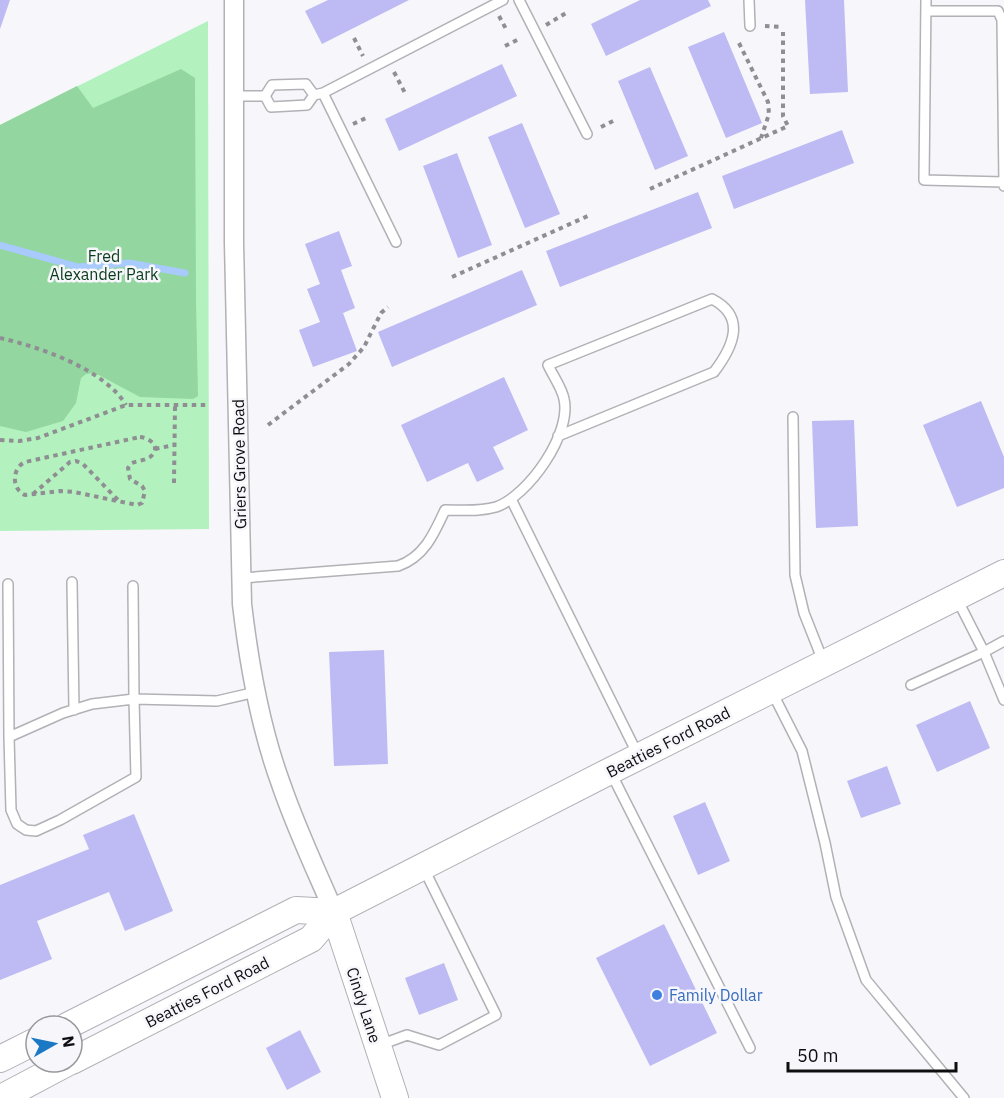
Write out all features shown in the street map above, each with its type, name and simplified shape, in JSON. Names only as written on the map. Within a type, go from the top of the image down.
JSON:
[{"type":"main road","name":"Beatties Ford Road","points":[[84,1054],[311,939],[334,912],[1004,573]]},
{"type":"main road","name":"Beatties Ford Road","points":[[84,1017],[296,910],[334,912]]},
{"type":"main road","name":"Cindy Lane","points":[[334,912],[395,1098]]},
{"type":"main road","points":[[0,1059],[24,1047]]},
{"type":"main road","name":"Beatties Ford Road","points":[[1,1098],[31,1086],[50,1074]]},
{"type":"street","name":"Griers Grove Road","points":[[234,0],[234,243],[245,627],[256,692],[280,783],[334,912]]},
{"type":"lane","points":[[265,96],[271,107],[307,105],[319,94],[491,3],[503,0]]},
{"type":"lane","points":[[519,0],[587,134]]},
{"type":"lane","points":[[749,0],[750,26]]},
{"type":"lane","points":[[926,0],[924,180],[1004,183],[1002,21],[998,10],[926,11]]},
{"type":"lane","points":[[265,96],[272,85],[306,84],[319,94],[396,242]]},
{"type":"lane","points":[[233,96],[265,96]]},
{"type":"lane","points":[[242,578],[398,566],[410,562],[425,548],[445,510],[480,511],[498,506],[511,499],[535,477],[551,456],[563,421],[564,400],[548,366],[712,299],[724,305],[732,318],[734,336],[728,354],[714,372],[558,436]]},
{"type":"lane","points":[[794,417],[795,575],[804,613],[824,663]]},
{"type":"lane","points":[[511,499],[639,757]]},
{"type":"lane","points":[[72,582],[74,710]]},
{"type":"lane","points":[[8,584],[10,810],[17,824],[26,830],[36,831],[60,820],[135,777],[134,586]]},
{"type":"lane","points":[[957,598],[984,652],[1004,700]]},
{"type":"lane","points":[[911,685],[1004,641]]},
{"type":"lane","points":[[771,690],[802,751],[836,897],[866,980],[964,1098]]},
{"type":"lane","points":[[9,737],[92,704],[134,699],[217,701],[256,692]]},
{"type":"lane","points":[[610,771],[750,1048]]},
{"type":"lane","points":[[378,1046],[407,1035],[440,1045],[496,1015],[423,867]]},
{"type":"path","points":[[650,189],[788,126],[783,116],[783,32]]},
{"type":"path","points":[[739,43],[768,102],[769,114],[761,138]]},
{"type":"path","points":[[387,60],[405,93]]},
{"type":"path","points":[[453,277],[590,215]]},
{"type":"path","points":[[268,425],[349,364],[363,347],[381,313],[388,307]]},
{"type":"path","points":[[0,338],[36,348],[84,370],[113,388],[126,405]]},
{"type":"path","points":[[0,440],[19,441],[38,438],[126,405],[208,405]]},
{"type":"path","points":[[174,483],[175,405]]},
{"type":"path","points":[[140,437],[149,438],[153,442],[155,449],[153,454],[132,463],[128,468],[130,478],[142,486],[145,491],[142,503],[137,505],[74,492],[32,495],[20,493],[16,488],[16,470],[25,462],[140,437]]},
{"type":"path","points":[[155,449],[174,445]]},
{"type":"path","points":[[32,495],[70,462],[76,461],[83,464],[118,500]]},
{"type":"green space","name":"Fred Alexander Park","points":[[208,21],[209,529],[0,531],[0,125]]},
{"type":"green space","name":"Fred Alexander Park","points":[[181,69],[195,78],[198,396],[193,399],[140,397],[95,373],[86,374],[81,378],[76,403],[63,421],[26,432],[0,426],[0,125],[77,86],[93,108]]},
{"type":"building","points":[[0,0],[10,0],[0,29]]},
{"type":"building","points":[[328,0],[409,0],[322,44],[305,11]]},
{"type":"building","points":[[640,0],[708,0],[711,6],[606,56],[591,24]]},
{"type":"building","points":[[805,0],[844,0],[848,92],[810,94]]},
{"type":"building","points":[[724,32],[762,123],[726,138],[688,47]]},
{"type":"building","points":[[502,64],[517,96],[399,151],[385,119]]},
{"type":"building","points":[[650,67],[688,156],[655,170],[618,81]]},
{"type":"building","points":[[522,123],[560,214],[525,228],[488,137]]},
{"type":"building","points":[[842,130],[854,163],[734,209],[722,176]]},
{"type":"building","points":[[457,153],[492,245],[458,258],[423,166]]},
{"type":"building","points":[[698,192],[712,228],[560,287],[546,251]]},
{"type":"building","points":[[339,231],[352,266],[341,270],[355,308],[343,313],[357,351],[313,367],[299,330],[320,322],[307,289],[320,284],[305,244]]},
{"type":"building","points":[[522,270],[537,305],[392,367],[378,332]]},
{"type":"building","points":[[504,377],[528,430],[493,447],[504,469],[477,482],[468,463],[427,482],[401,425]]},
{"type":"building","points":[[981,401],[1004,457],[1004,488],[957,507],[923,425]]},
{"type":"building","points":[[854,420],[858,526],[816,528],[812,421]]},
{"type":"building","points":[[384,650],[388,764],[334,766],[329,652]]},
{"type":"building","points":[[970,701],[990,748],[937,772],[916,725]]},
{"type":"building","points":[[887,766],[901,804],[861,818],[847,781]]},
{"type":"building","points":[[705,802],[730,861],[698,875],[673,816]]},
{"type":"building","points":[[134,814],[173,911],[125,931],[109,892],[37,921],[52,959],[0,980],[0,885],[89,849],[83,835]]},
{"type":"building","name":"Family Dollar","points":[[664,924],[717,1033],[650,1066],[596,958]]},
{"type":"building","points":[[444,963],[458,1000],[419,1015],[405,978]]},
{"type":"building","points":[[300,1030],[321,1072],[287,1090],[266,1048]]},
{"type":"waterway","points":[[0,245],[78,267],[129,263],[185,273]]},
{"type":"place","name":"Family Dollar","points":[[657,995]]}]
